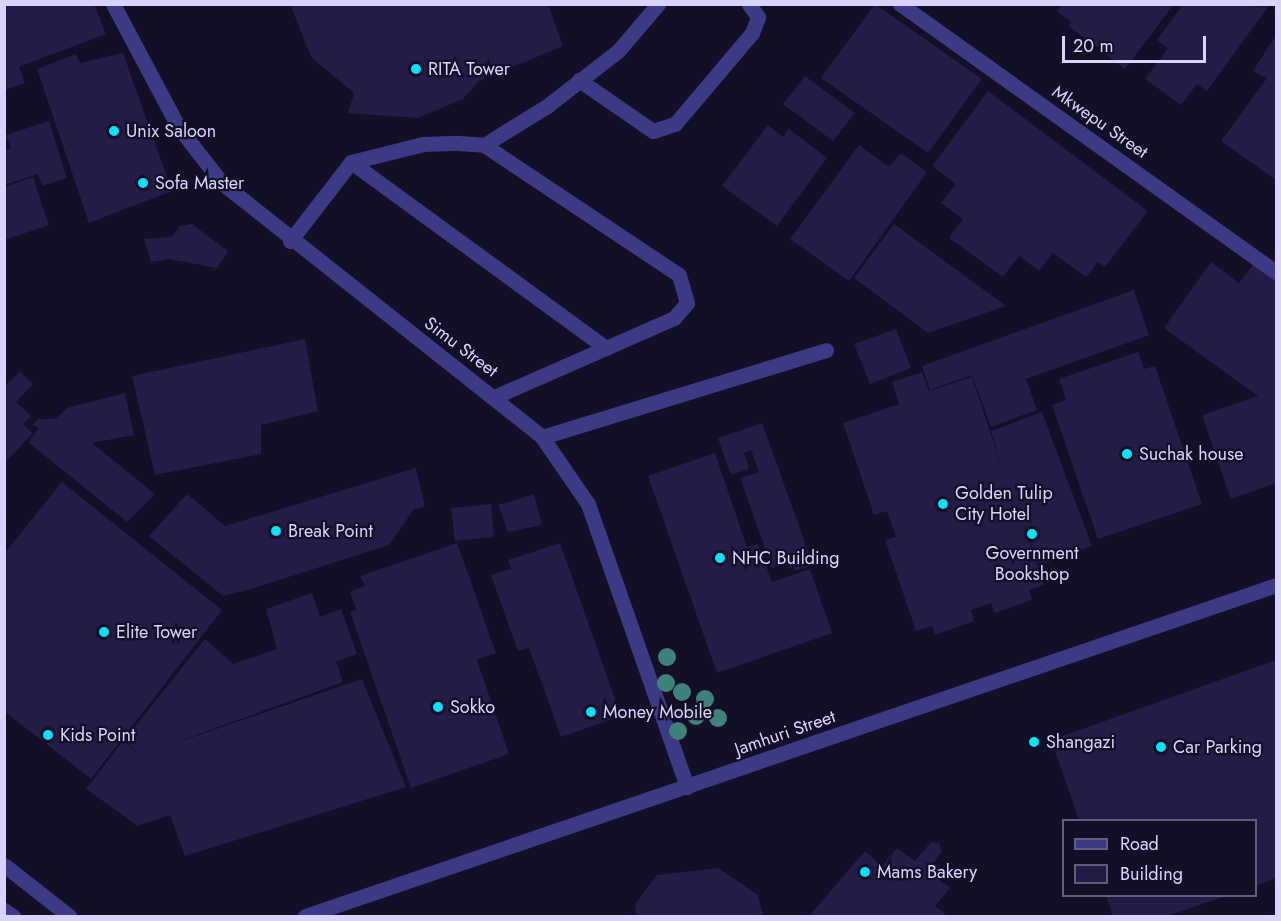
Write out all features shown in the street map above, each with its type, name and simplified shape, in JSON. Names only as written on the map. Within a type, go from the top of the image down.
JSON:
[{"type":"street","name":"Simu Street","points":[[113,4],[179,128],[222,183],[290,241],[542,436],[588,504],[687,787]]},
{"type":"street","points":[[484,145],[618,51],[658,4]]},
{"type":"street","points":[[579,80],[653,131],[675,124],[752,33],[758,17],[749,4]]},
{"type":"street","name":"Mkwepu Street","points":[[900,4],[1276,272]]},
{"type":"street","points":[[290,241],[351,162],[423,144],[484,145],[679,275],[687,303],[674,318],[494,397]]},
{"type":"street","points":[[351,162],[606,348]]},
{"type":"street","points":[[542,436],[826,350]]},
{"type":"street","name":"Jamhuri Street","points":[[305,916],[1276,585]]},
{"type":"street","points":[[4,866],[69,916]]},
{"type":"street","points":[[4,910],[13,916]]},
{"type":"building","points":[[5,4],[94,4],[106,34],[19,67],[25,83],[5,90]]},
{"type":"building","name":"RITA Tower","points":[[290,4],[548,4],[563,46],[479,81],[463,99],[418,118],[348,113],[354,93],[311,57]]},
{"type":"building","points":[[875,4],[982,79],[928,153],[821,78]]},
{"type":"building","points":[[1062,4],[1174,4],[1125,69],[1104,53],[1108,48],[1101,43],[1097,47],[1068,26],[1071,22],[1057,11]]},
{"type":"building","points":[[1183,4],[1268,7],[1207,91],[1197,84],[1181,105],[1145,79],[1168,48],[1157,40]]},
{"type":"building","points":[[1276,35],[1276,180],[1221,141],[1267,78],[1253,71]]},
{"type":"building","points":[[123,53],[172,191],[89,223],[37,69],[76,54],[80,63]]},
{"type":"building","points":[[805,76],[855,113],[833,141],[783,104]]},
{"type":"building","points":[[988,91],[1148,211],[1105,267],[1098,262],[1086,277],[1053,253],[1039,271],[1019,256],[1003,277],[949,238],[963,219],[941,203],[956,184],[932,166]]},
{"type":"building","points":[[49,121],[67,178],[42,186],[38,174],[4,185],[4,150],[11,148],[6,135]]},
{"type":"building","points":[[768,125],[783,137],[789,129],[827,158],[777,226],[722,186]]},
{"type":"building","points":[[859,145],[889,167],[901,153],[927,172],[849,281],[790,239]]},
{"type":"building","points":[[33,177],[49,225],[4,240],[4,187]]},
{"type":"building","points":[[192,224],[228,251],[217,268],[169,259],[151,262],[144,239],[172,237],[180,226]]},
{"type":"building","points":[[894,224],[1006,306],[928,333],[854,278]]},
{"type":"building","points":[[1256,261],[1276,275],[1276,483],[1231,499],[1202,415],[1258,396],[1164,328],[1211,262],[1239,283]]},
{"type":"building","points":[[1134,290],[1149,335],[1026,379],[1037,410],[991,427],[972,375],[930,390],[922,366]]},
{"type":"building","points":[[896,329],[911,368],[870,384],[854,344]]},
{"type":"building","points":[[305,339],[318,411],[261,425],[261,454],[155,475],[132,376]]},
{"type":"building","name":"Suchak house","points":[[1138,352],[1144,369],[1155,366],[1202,504],[1098,539],[1052,405],[1066,400],[1059,379]]},
{"type":"building","points":[[20,372],[33,384],[16,402],[31,416],[23,424],[33,433],[4,464],[4,387]]},
{"type":"building","name":"Golden Tulip City Hotel","points":[[922,372],[929,391],[972,377],[1002,468],[991,431],[1042,412],[1092,546],[1039,566],[1020,514],[1044,585],[1029,590],[1032,600],[995,613],[991,603],[971,610],[974,621],[935,635],[932,626],[916,631],[885,540],[896,537],[887,511],[874,515],[843,423],[899,404],[892,382]]},
{"type":"building","points":[[125,393],[134,435],[92,443],[155,494],[127,522],[28,442],[39,428],[32,425],[38,419],[55,419],[67,408]]},
{"type":"building","points":[[762,423],[813,565],[795,571],[791,561],[772,568],[740,478],[759,472],[751,450],[744,453],[749,469],[731,475],[718,438]]},
{"type":"building","name":"NHC Building","points":[[715,453],[747,547],[758,544],[772,582],[810,569],[832,633],[717,673],[648,476]]},
{"type":"building","name":"Break Point","points":[[416,468],[425,507],[414,509],[389,545],[248,590],[223,596],[149,536],[187,494],[225,526]]},
{"type":"building","name":"Elite Tower","points":[[62,482],[222,610],[91,779],[4,711],[4,554]]},
{"type":"building","points":[[534,494],[542,525],[508,532],[498,505]]},
{"type":"building","points":[[491,504],[494,537],[455,541],[451,508]]},
{"type":"building","name":"Sokko","points":[[457,543],[496,653],[477,660],[509,754],[411,788],[350,612],[356,609],[350,592],[365,586],[360,576]]},
{"type":"building","points":[[560,543],[621,716],[561,737],[529,648],[518,651],[491,575],[511,569],[508,560]]},
{"type":"building","points":[[312,593],[320,617],[341,609],[357,654],[336,662],[343,682],[155,750],[362,679],[406,787],[185,856],[170,815],[138,826],[86,789],[123,741],[140,755],[124,740],[205,639],[233,664],[277,649],[266,609]]},
{"type":"building","points":[[1276,660],[1276,878],[1257,886],[1257,819],[1079,819],[1051,740]]},
{"type":"building","points":[[931,842],[939,843],[942,851],[928,871],[950,888],[935,906],[948,916],[809,916],[865,851],[882,866],[897,848],[915,861]]},
{"type":"building","points":[[718,868],[758,895],[763,916],[636,916],[635,904],[657,875]]},
{"type":"building","points":[[1106,897],[1223,897],[1167,916],[1113,916]]},
{"type":"place","name":"RITA Tower","points":[[416,69]]},
{"type":"place","name":"Unix Saloon","points":[[114,131]]},
{"type":"place","name":"Sofa Master","points":[[143,183]]},
{"type":"place","name":"Suchak house","points":[[1127,454]]},
{"type":"place","name":"Golden Tulip City Hotel","points":[[943,504]]},
{"type":"place","name":"Break Point","points":[[276,531]]},
{"type":"place","name":"Government Bookshop","points":[[1032,534]]},
{"type":"place","name":"NHC Building","points":[[720,558]]},
{"type":"place","name":"Elite Tower","points":[[104,632]]},
{"type":"place","name":"Sokko","points":[[438,707]]},
{"type":"place","name":"Money Mobile","points":[[591,712]]},
{"type":"place","name":"Kids Point","points":[[48,735]]},
{"type":"place","name":"Shangazi","points":[[1034,742]]},
{"type":"place","name":"Car Parking","points":[[1161,747]]},
{"type":"place","name":"Mams Bakery","points":[[865,872]]}]
